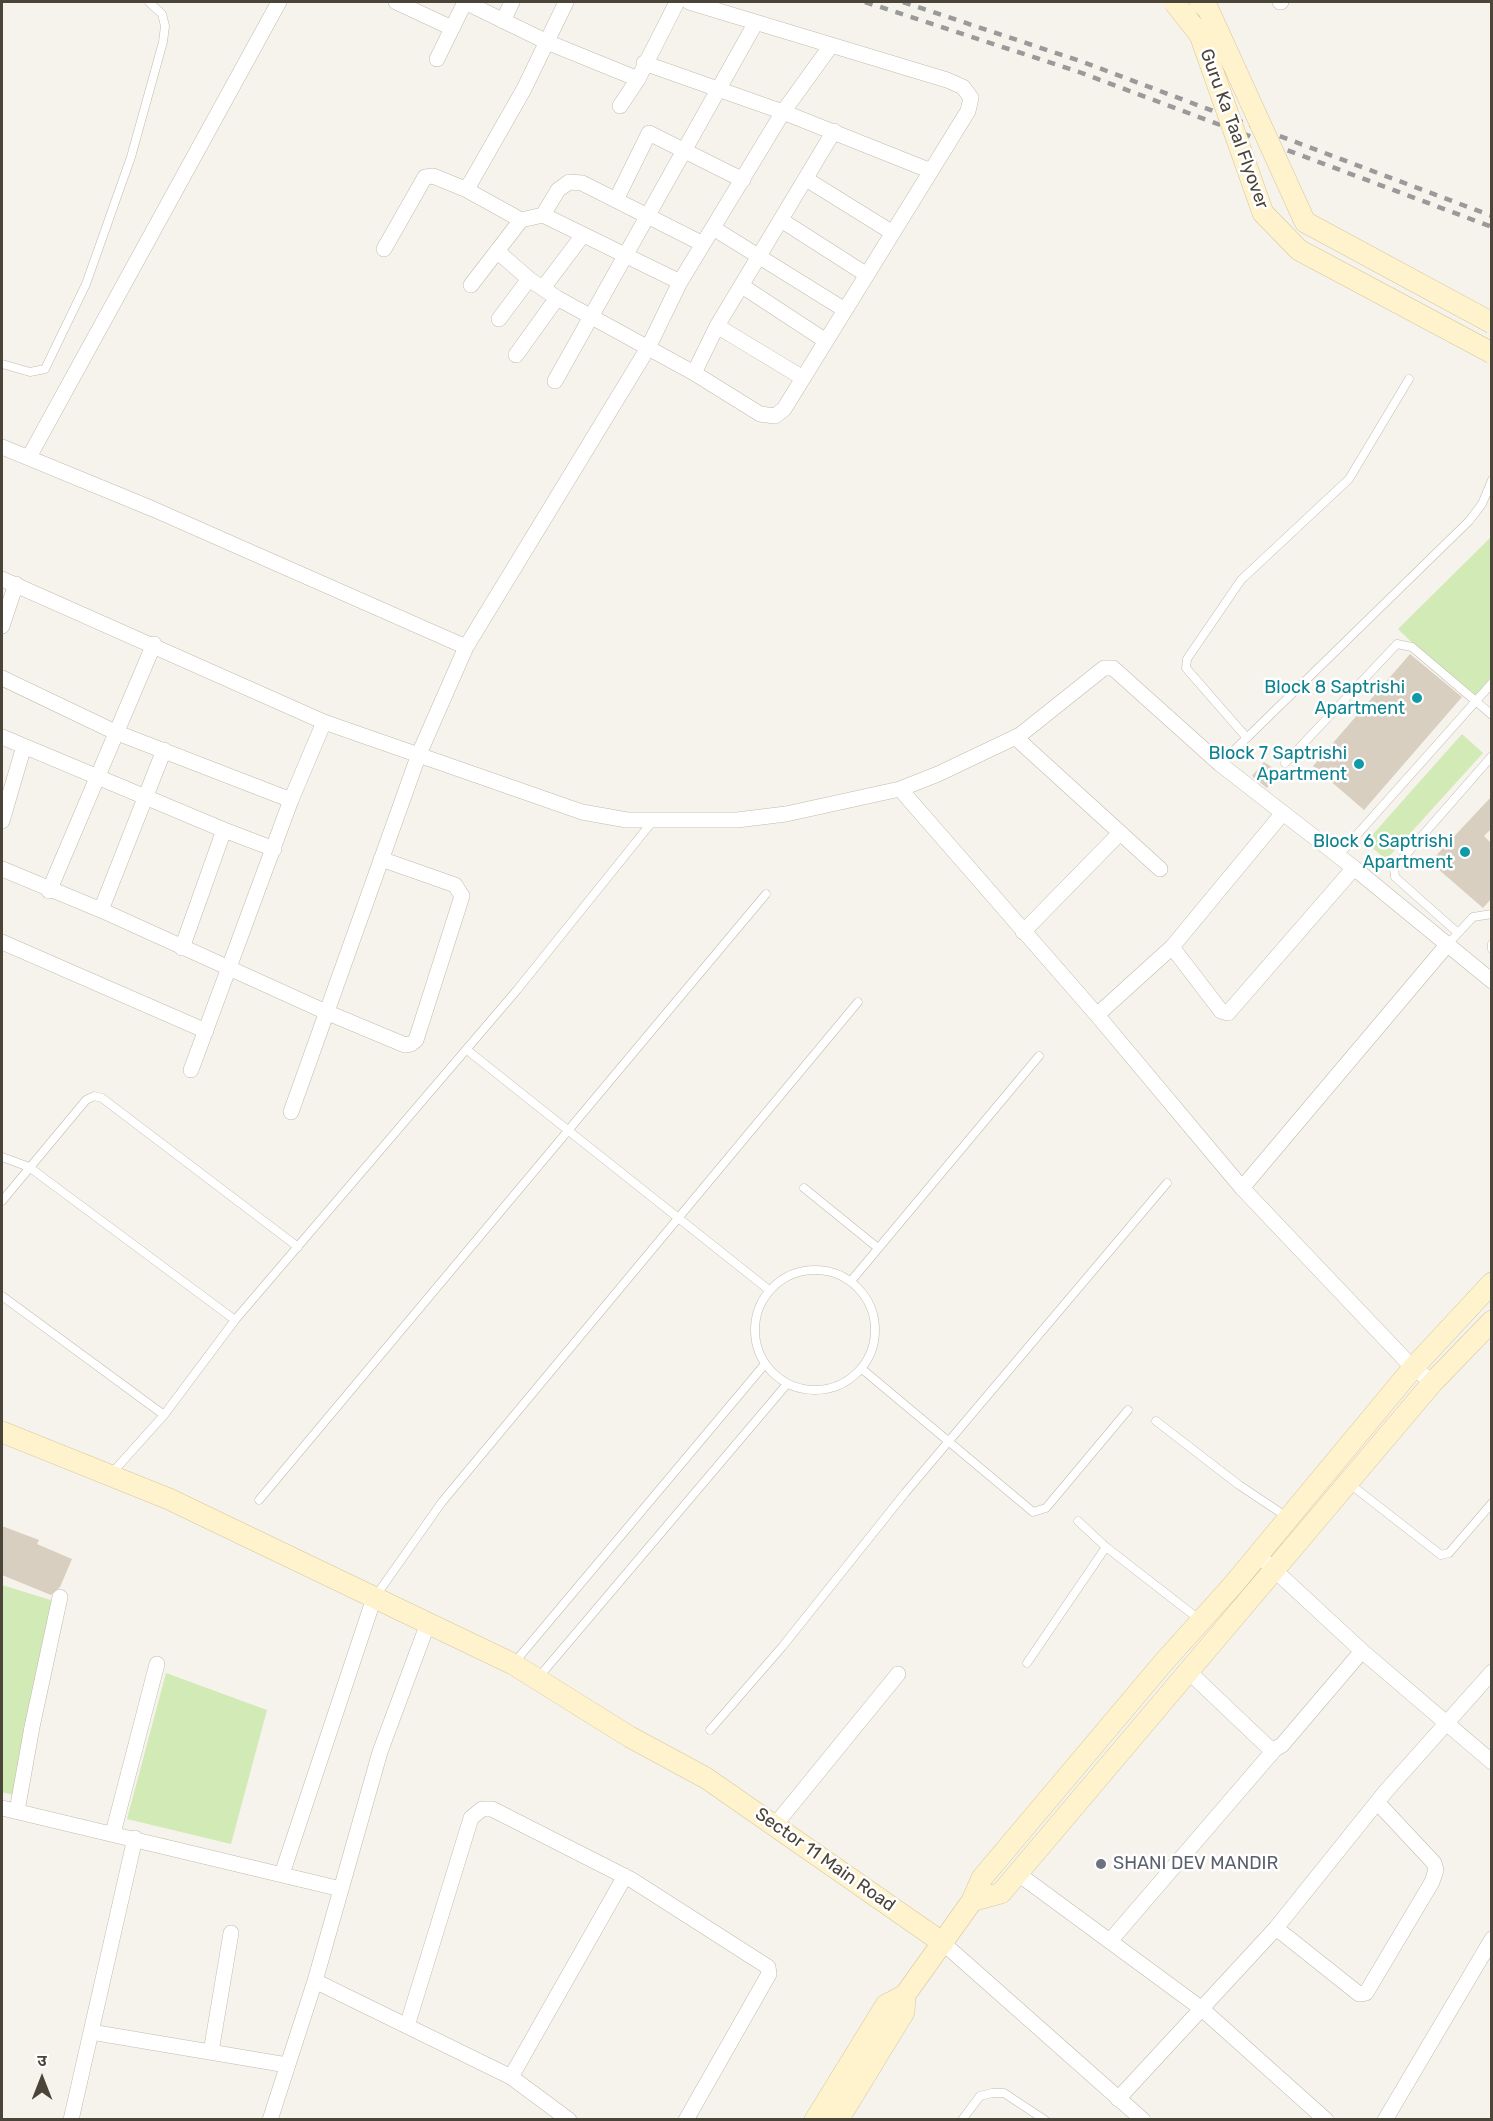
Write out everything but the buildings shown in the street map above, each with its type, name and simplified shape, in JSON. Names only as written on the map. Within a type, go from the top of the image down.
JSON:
[{"type":"street","points":[[29,457],[279,2]]},
{"type":"street","points":[[396,2],[452,28]]},
{"type":"street","points":[[437,59],[465,2],[547,42],[638,79]]},
{"type":"street","points":[[503,21],[512,2]]},
{"type":"street","points":[[465,189],[524,89],[566,2]]},
{"type":"street","points":[[620,106],[638,79],[644,63],[677,2]]},
{"type":"street","points":[[497,251],[529,279],[557,298],[694,373],[760,414],[775,416],[784,409],[968,111],[970,98],[963,87],[690,2]]},
{"type":"street","name":"Guru Ka Taal Flyover","points":[[1174,2],[1200,34],[1263,213],[1299,250],[1491,353]]},
{"type":"street","name":"Guru Ka Taal Flyover","points":[[1200,2],[1208,9],[1305,222],[1491,323]]},
{"type":"street","points":[[555,381],[755,24]]},
{"type":"street","points":[[291,1112],[419,754],[466,647],[648,348],[680,282],[783,112],[830,47]]},
{"type":"street","points":[[644,63],[834,131],[931,171]]},
{"type":"street","points":[[694,373],[717,326],[834,131]]},
{"type":"street","points":[[616,200],[649,133],[743,180]]},
{"type":"street","points":[[384,249],[425,177],[433,176],[465,189],[520,220]]},
{"type":"street","points":[[806,179],[892,233]]},
{"type":"street","points":[[543,215],[558,190],[569,182],[582,183],[703,244]]},
{"type":"street","points":[[471,285],[520,220],[543,215],[680,282]]},
{"type":"street","points":[[781,220],[867,275]]},
{"type":"street","points":[[713,228],[845,310]]},
{"type":"street","points":[[543,288],[583,235]]},
{"type":"street","points":[[499,320],[529,279]]},
{"type":"street","points":[[742,286],[826,341]]},
{"type":"street","points":[[516,356],[557,298]]},
{"type":"street","points":[[717,326],[804,378]]},
{"type":"street","points":[[2,447],[466,647]]},
{"type":"street","points":[[2,626],[9,581],[324,722],[582,812],[627,820],[737,820],[786,814],[900,789],[1015,737],[1104,668],[1109,668],[1220,764],[1354,868],[1491,981]]},
{"type":"street","points":[[49,891],[95,777],[154,644]]},
{"type":"street","points":[[2,678],[115,732],[291,800]]},
{"type":"street","points":[[191,1070],[230,970],[291,800],[324,722]]},
{"type":"street","points":[[2,737],[274,849]]},
{"type":"street","points":[[1015,737],[1160,869]]},
{"type":"street","points":[[2,820],[24,746]]},
{"type":"street","points":[[100,910],[164,750]]},
{"type":"street","points":[[900,789],[1097,1015],[1242,1188],[1413,1368],[1433,1382]]},
{"type":"street","points":[[1097,1015],[1172,946],[1282,814]]},
{"type":"street","points":[[182,948],[224,830]]},
{"type":"street","points":[[1023,932],[1120,833]]},
{"type":"street","points":[[2,869],[405,1045],[416,1040],[462,896],[455,885],[381,859]]},
{"type":"street","points":[[1172,946],[1221,1011],[1228,1012],[1354,868]]},
{"type":"street","points":[[2,942],[206,1031]]},
{"type":"street","points":[[1242,1188],[1448,945]]},
{"type":"street","points":[[815,2120],[886,2005],[905,1995],[972,1901],[982,1878],[1257,1556],[1413,1368],[1491,1283]]},
{"type":"street","points":[[972,1901],[1001,1893],[1433,1382],[1491,1321]]},
{"type":"street","name":"Sector 11 Main Road","points":[[2,1432],[168,1499],[513,1664],[630,1737],[706,1778],[943,1943]]},
{"type":"street","points":[[1257,1556],[1275,1568],[1362,1651],[1491,1762]]},
{"type":"street","points":[[60,1597],[32,1727],[9,1809],[341,1889]]},
{"type":"street","points":[[282,1874],[374,1598]]},
{"type":"street","points":[[270,2120],[315,1981],[380,1752],[428,1623]]},
{"type":"street","points":[[1110,1941],[1362,1651]]},
{"type":"street","points":[[113,1833],[157,1664]]},
{"type":"street","points":[[1188,1671],[1268,1747],[1275,1749]]},
{"type":"street","points":[[1118,2099],[1276,1928],[1377,1802],[1447,1725],[1491,1672]]},
{"type":"street","points":[[775,1825],[898,1674]]},
{"type":"street","points":[[1276,1928],[1359,1994],[1366,1993],[1432,1882],[1436,1870],[1434,1863],[1377,1802]]},
{"type":"street","points":[[407,2026],[471,1818],[477,1811],[492,1809],[625,1876],[766,1964],[770,1970],[686,2120]]},
{"type":"street","points":[[71,2120],[135,1838]]},
{"type":"street","points":[[1017,1873],[1202,2009],[1326,2120]]},
{"type":"street","points":[[511,2077],[625,1876]]},
{"type":"street","points":[[211,2052],[231,1933]]},
{"type":"street","points":[[1386,2120],[1491,1939]]},
{"type":"street","points":[[943,1943],[1143,2120]]},
{"type":"street","points":[[315,1981],[511,2077],[569,2120]]},
{"type":"street","points":[[838,2120],[904,2012],[905,1995]]},
{"type":"street","points":[[91,2032],[287,2066]]},
{"type":"lane","points":[[2,364],[30,372],[45,369],[86,284],[131,157],[163,42],[165,26],[162,14],[148,2]]},
{"type":"lane","points":[[1247,738],[1186,668],[1187,659],[1241,580],[1349,479],[1409,379]]},
{"type":"lane","points":[[1220,764],[1469,521],[1482,504],[1491,480]]},
{"type":"lane","points":[[1285,763],[1397,644],[1412,647],[1491,715]]},
{"type":"lane","points":[[1338,856],[1491,683]]},
{"type":"lane","points":[[1458,933],[1395,877],[1394,868],[1491,756]]},
{"type":"lane","points":[[111,1475],[164,1415],[236,1320],[466,1050],[653,820]]},
{"type":"lane","points":[[259,1500],[766,894]]},
{"type":"lane","points":[[1448,945],[1473,917],[1491,914]]},
{"type":"lane","points":[[1491,944],[1491,949]]},
{"type":"lane","points":[[374,1598],[442,1502],[858,1002]]},
{"type":"lane","points":[[466,1050],[570,1130],[769,1290]]},
{"type":"lane","points":[[851,1281],[1039,1056]]},
{"type":"lane","points":[[2,1201],[86,1100],[94,1096],[119,1111],[298,1246]]},
{"type":"lane","points":[[2,1157],[29,1167],[236,1320]]},
{"type":"lane","points":[[710,1730],[782,1647],[948,1443],[1167,1184]]},
{"type":"lane","points":[[804,1188],[878,1248]]},
{"type":"lane","points":[[808,1270],[835,1272],[851,1281],[863,1292],[871,1306],[876,1323],[871,1355],[862,1369],[842,1384],[819,1391],[787,1384],[765,1364],[757,1346],[754,1327],[759,1307],[769,1290],[783,1279],[808,1270]]},
{"type":"lane","points":[[2,1296],[164,1415]]},
{"type":"lane","points":[[513,1664],[765,1364]]},
{"type":"lane","points":[[862,1369],[1033,1512],[1041,1511],[1128,1410]]},
{"type":"lane","points":[[537,1679],[787,1384]]},
{"type":"lane","points":[[1156,1421],[1239,1485],[1288,1518]]},
{"type":"lane","points":[[1349,1483],[1441,1555],[1449,1553],[1491,1503]]},
{"type":"lane","points":[[1078,1521],[1200,1620]]},
{"type":"lane","points":[[1027,1663],[1106,1546]]},
{"type":"lane","points":[[962,2120],[980,2096],[992,2093],[1004,2093],[1045,2120]]},
{"type":"green space","points":[[1491,537],[1491,677],[1472,701],[1398,629]]},
{"type":"green space","points":[[1462,734],[1483,753],[1386,860],[1366,842]]},
{"type":"green space","points":[[2,1585],[57,1602],[17,1796],[2,1792]]},
{"type":"green space","points":[[166,1673],[267,1710],[231,1844],[127,1819]]},
{"type":"railway","points":[[865,2],[1079,72],[1492,227]]},
{"type":"railway","points":[[903,2],[1083,62],[1492,216]]},
{"type":"place","name":"Block 8 Saptrishi Apartment","points":[[1417,698]]},
{"type":"place","name":"Block 7 Saptrishi Apartment","points":[[1359,764]]},
{"type":"place","name":"Block 6 Saptrishi Apartment","points":[[1465,852]]},
{"type":"place","name":"SHANI DEV MANDIR","points":[[1101,1864]]}]
